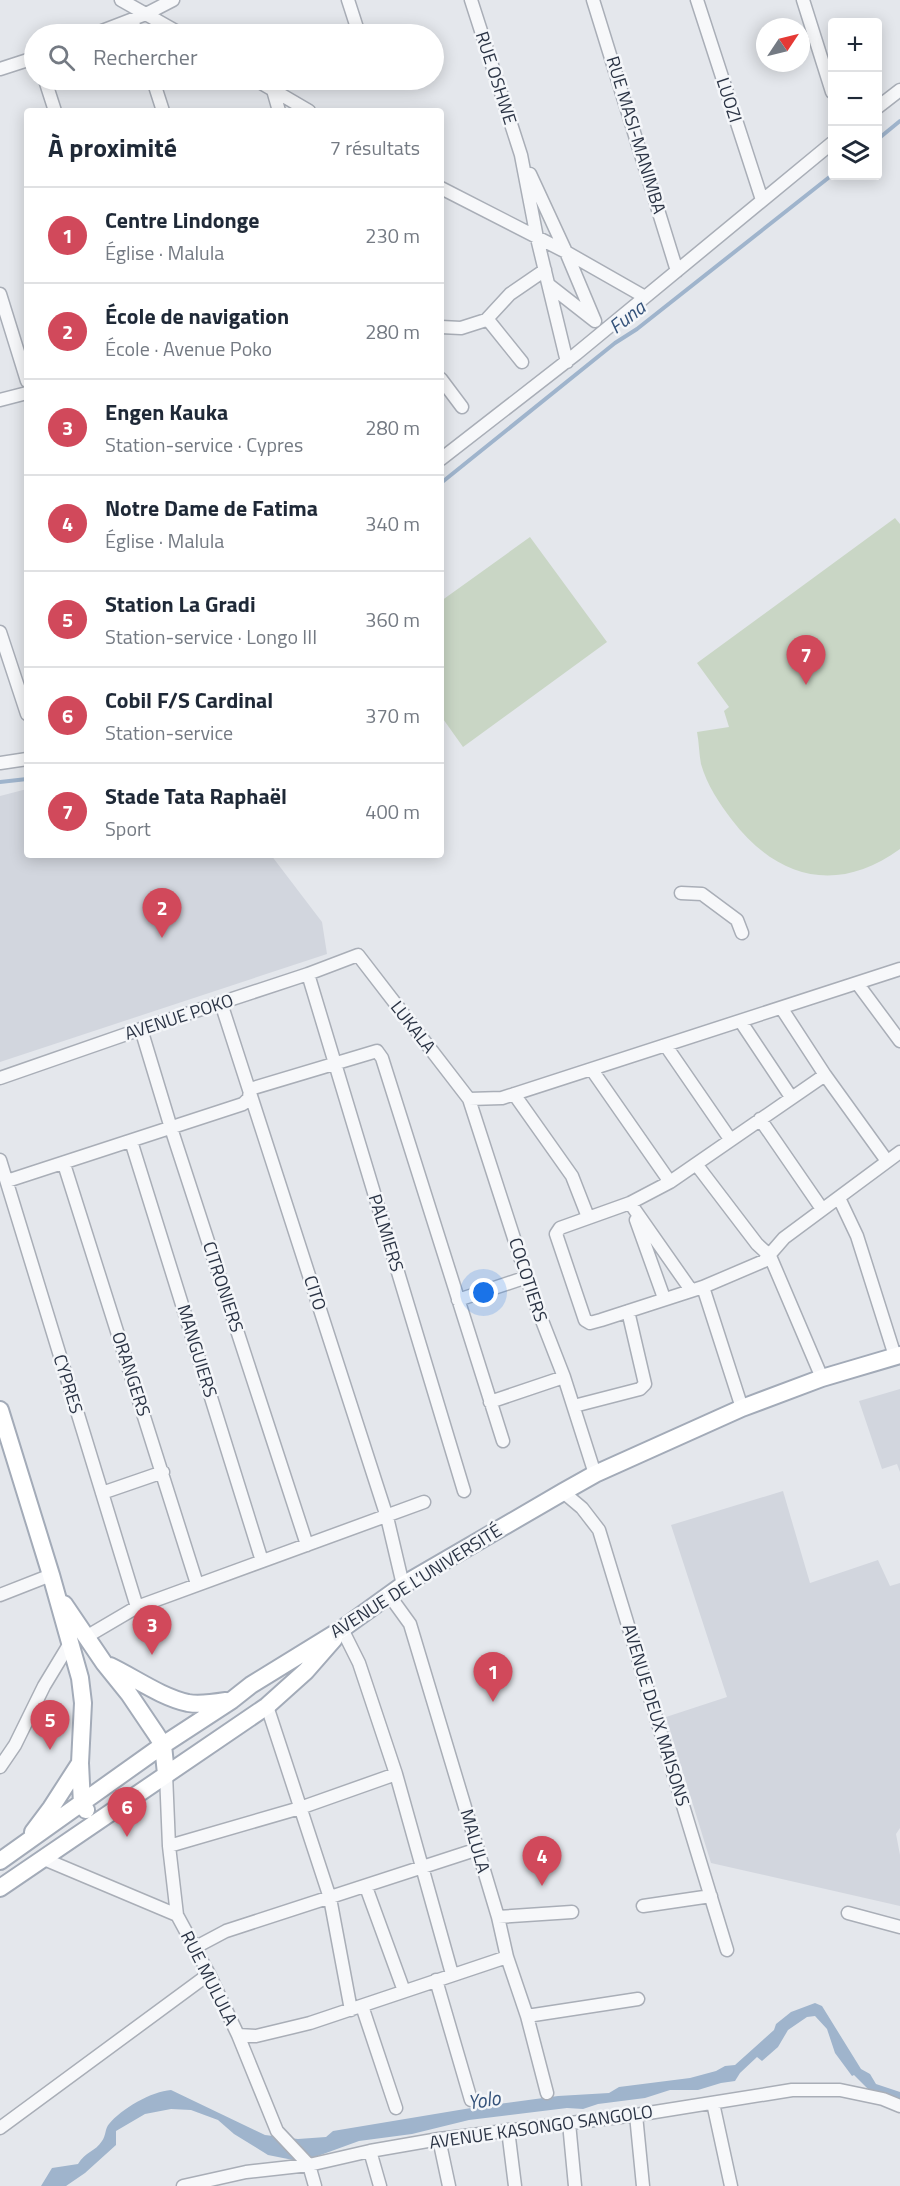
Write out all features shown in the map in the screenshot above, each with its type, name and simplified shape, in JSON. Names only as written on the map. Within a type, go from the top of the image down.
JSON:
[{"type":"main road","name":"AVENUE DE L’UNIVERSITÉ","points":[[0,1861],[251,1685],[342,1629],[403,1585],[563,1491],[592,1467],[822,1378],[897,1356]]},
{"type":"main road","points":[[0,1410],[80,1678],[83,1703],[80,1762],[82,1804],[95,1825]]},
{"type":"main road","points":[[53,1583],[86,1637],[129,1694],[163,1745],[166,1774]]},
{"type":"main road","points":[[0,1888],[267,1706],[306,1671],[342,1629]]},
{"type":"main road","points":[[104,1663],[172,1698],[204,1704],[232,1700]]},
{"type":"main road","points":[[18,1848],[51,1808],[80,1762]]},
{"type":"street","points":[[121,0],[164,24]]},
{"type":"street","points":[[121,24],[173,0]]},
{"type":"street","points":[[348,0],[356,24]]},
{"type":"street","name":"RUE OSHWE","points":[[471,0],[521,155]]},
{"type":"street","name":"RUE MASI-MANIMBA","points":[[594,0],[677,271]]},
{"type":"street","name":"LUOZI","points":[[697,0],[762,200]]},
{"type":"street","points":[[803,0],[828,79]]},
{"type":"street","points":[[132,20],[133,24]]},
{"type":"street","points":[[0,69],[24,61]]},
{"type":"street","points":[[48,90],[54,108]]},
{"type":"street","points":[[156,90],[162,108]]},
{"type":"street","points":[[273,90],[278,108]]},
{"type":"street","points":[[273,90],[304,108]]},
{"type":"street","points":[[882,104],[900,90]]},
{"type":"street","points":[[444,457],[567,362],[600,326],[645,297],[828,146]]},
{"type":"street","points":[[521,155],[537,238],[567,362]]},
{"type":"street","points":[[521,155],[600,326]]},
{"type":"street","points":[[444,190],[566,252],[645,297]]},
{"type":"street","points":[[444,327],[461,328],[486,320],[510,294],[545,270]]},
{"type":"street","points":[[549,285],[600,326]]},
{"type":"street","points":[[0,294],[24,371]]},
{"type":"street","points":[[486,320],[492,322],[522,362]]},
{"type":"street","points":[[444,383],[462,407]]},
{"type":"street","points":[[0,400],[24,394]]},
{"type":"street","points":[[0,632],[24,705]]},
{"type":"street","points":[[0,763],[24,759]]},
{"type":"street","points":[[681,893],[702,894],[737,920],[742,933]]},
{"type":"street","name":"AVENUE POKO","points":[[0,1078],[309,974],[358,955]]},
{"type":"street","name":"LUKALA","points":[[358,955],[469,1099]]},
{"type":"street","points":[[469,1099],[496,1099],[514,1094],[900,969]]},
{"type":"street","name":"PALMIERS","points":[[309,974],[464,1491]]},
{"type":"street","points":[[856,983],[900,1041]]},
{"type":"street","name":"CITO","points":[[221,1003],[387,1517],[403,1585]]},
{"type":"street","points":[[782,1009],[825,1075],[887,1161]]},
{"type":"street","points":[[741,1022],[791,1097]]},
{"type":"street","name":"CITRONIERS","points":[[141,1029],[307,1545]]},
{"type":"street","points":[[666,1046],[730,1139]]},
{"type":"street","points":[[7,1181],[243,1104],[249,1098],[250,1089],[377,1051],[381,1054],[503,1441]]},
{"type":"street","points":[[592,1070],[670,1182]]},
{"type":"street","points":[[825,1075],[670,1182],[630,1203],[560,1228],[556,1234],[585,1320],[590,1323],[628,1311],[752,1267],[770,1256],[784,1238],[900,1152]]},
{"type":"street","points":[[514,1094],[572,1176],[588,1217]]},
{"type":"street","name":"COCOTIERS","points":[[469,1099],[527,1277],[574,1406],[592,1467]]},
{"type":"street","points":[[760,1119],[822,1209]]},
{"type":"street","name":"MANGUIERS","points":[[131,1141],[262,1561]]},
{"type":"street","name":"CYPRES","points":[[0,1160],[137,1607]]},
{"type":"street","name":"ORANGERS","points":[[64,1164],[197,1584]]},
{"type":"street","points":[[696,1164],[757,1244],[770,1256],[822,1378]]},
{"type":"street","points":[[839,1198],[857,1236],[897,1356]]},
{"type":"street","points":[[630,1203],[697,1288],[742,1408]]},
{"type":"street","points":[[630,1203],[664,1298]]},
{"type":"street","points":[[458,1300],[527,1277]]},
{"type":"street","points":[[574,1406],[640,1389],[645,1384],[628,1311]]},
{"type":"street","points":[[490,1402],[564,1377]]},
{"type":"street","points":[[102,1493],[162,1472]]},
{"type":"street","name":"AVENUE DEUX MAISONS","points":[[563,1491],[582,1508],[599,1530],[728,1950]]},
{"type":"street","points":[[86,1637],[137,1607],[424,1502]]},
{"type":"street","points":[[0,1595],[53,1583]]},
{"type":"street","name":"MALULA","points":[[389,1595],[410,1624],[498,1917],[507,1957],[527,2016],[547,2093]]},
{"type":"street","points":[[342,1629],[359,1663],[396,1774],[452,1974]]},
{"type":"street","points":[[0,1767],[15,1745],[44,1686],[70,1643]]},
{"type":"street","points":[[267,1706],[330,1898],[356,2008],[396,2108]]},
{"type":"street","points":[[166,1774],[169,1846],[177,1915]]},
{"type":"street","points":[[169,1846],[300,1808],[396,1774]]},
{"type":"street","points":[[194,1948],[226,1932],[478,1849]]},
{"type":"street","name":"RUE MULULA","points":[[44,1859],[177,1915],[238,2035],[277,2131],[309,2164]]},
{"type":"street","points":[[366,1887],[404,1991]]},
{"type":"street","points":[[643,1906],[711,1896]]},
{"type":"street","points":[[498,1917],[572,1912]]},
{"type":"street","points":[[848,1913],[900,1927]]},
{"type":"street","points":[[238,2035],[256,2036],[275,2033],[507,1957]]},
{"type":"street","points":[[0,2128],[209,1974]]},
{"type":"street","points":[[436,1980],[471,2100]]},
{"type":"street","points":[[527,2016],[638,1999]]},
{"type":"street","name":"AVENUE KASONGO SANGOLO","points":[[184,2186],[246,2172],[309,2164],[440,2139],[636,2115],[792,2090],[818,2089],[863,2094],[900,2106]]},
{"type":"street","points":[[713,2103],[731,2186]]},
{"type":"street","points":[[636,2115],[643,2186]]},
{"type":"street","points":[[569,2123],[575,2186]]},
{"type":"street","points":[[508,2130],[515,2186]]},
{"type":"street","points":[[440,2139],[448,2186]]},
{"type":"street","points":[[370,2151],[380,2186]]},
{"type":"street","points":[[309,2164],[315,2186]]},
{"type":"street","points":[[246,2172],[249,2186]]},
{"type":"shaded area","points":[[24,790],[24,858],[273,858],[322,922],[327,954],[0,1062],[0,796]]},
{"type":"shaded area","points":[[900,1389],[900,1472],[897,1464],[882,1469],[859,1401]]},
{"type":"shaded area","points":[[783,1491],[810,1583],[878,1560],[890,1586],[900,1583],[900,1828],[896,1834],[900,1855],[900,1906],[711,1863],[666,1717],[727,1697],[671,1525]]},
{"type":"green space","points":[[895,518],[900,524],[900,849],[877,863],[854,872],[832,875],[810,874],[789,867],[769,856],[750,840],[727,814],[710,786],[701,764],[697,732],[729,727],[724,711],[729,707],[697,663]]},
{"type":"green space","points":[[530,537],[607,642],[463,747],[444,720],[444,599]]},
{"type":"water","points":[[815,2003],[822,2006],[861,2069],[870,2074],[876,2084],[900,2092],[900,2102],[870,2091],[854,2075],[852,2076],[835,2053],[827,2029],[815,2016],[807,2017],[788,2030],[778,2047],[762,2061],[757,2057],[735,2081],[698,2090],[670,2090],[645,2098],[598,2104],[583,2109],[567,2108],[469,2120],[412,2134],[359,2141],[315,2157],[293,2160],[268,2155],[234,2134],[218,2120],[191,2110],[171,2109],[145,2114],[116,2131],[116,2145],[85,2173],[66,2186],[41,2186],[52,2168],[78,2164],[97,2147],[108,2126],[121,2112],[146,2097],[163,2091],[171,2090],[265,2135],[298,2139],[326,2137],[333,2131],[483,2106],[558,2096],[609,2093],[619,2087],[690,2078],[716,2071],[725,2066],[735,2065],[791,2012]]},
{"type":"waterway","name":"Funa","points":[[882,136],[900,121]]},
{"type":"waterway","name":"Funa","points":[[444,481],[615,343],[637,329],[828,178]]},
{"type":"waterway","name":"Funa","points":[[0,782],[24,779]]},
{"type":"place","name":"Stade Tata Raphaël","points":[[806,685]]},
{"type":"place","name":"École de navigation","points":[[162,938]]},
{"type":"place","name":"Engen Kauka","points":[[152,1655]]},
{"type":"place","name":"Centre Lindonge","points":[[493,1702]]},
{"type":"place","name":"Station La Gradi","points":[[50,1750]]},
{"type":"place","name":"Cobil F/S Cardinal","points":[[127,1837]]},
{"type":"place","name":"Notre Dame de Fatima","points":[[542,1886]]},
{"type":"water label","name":"Yolo","points":[[484,2100]]}]
